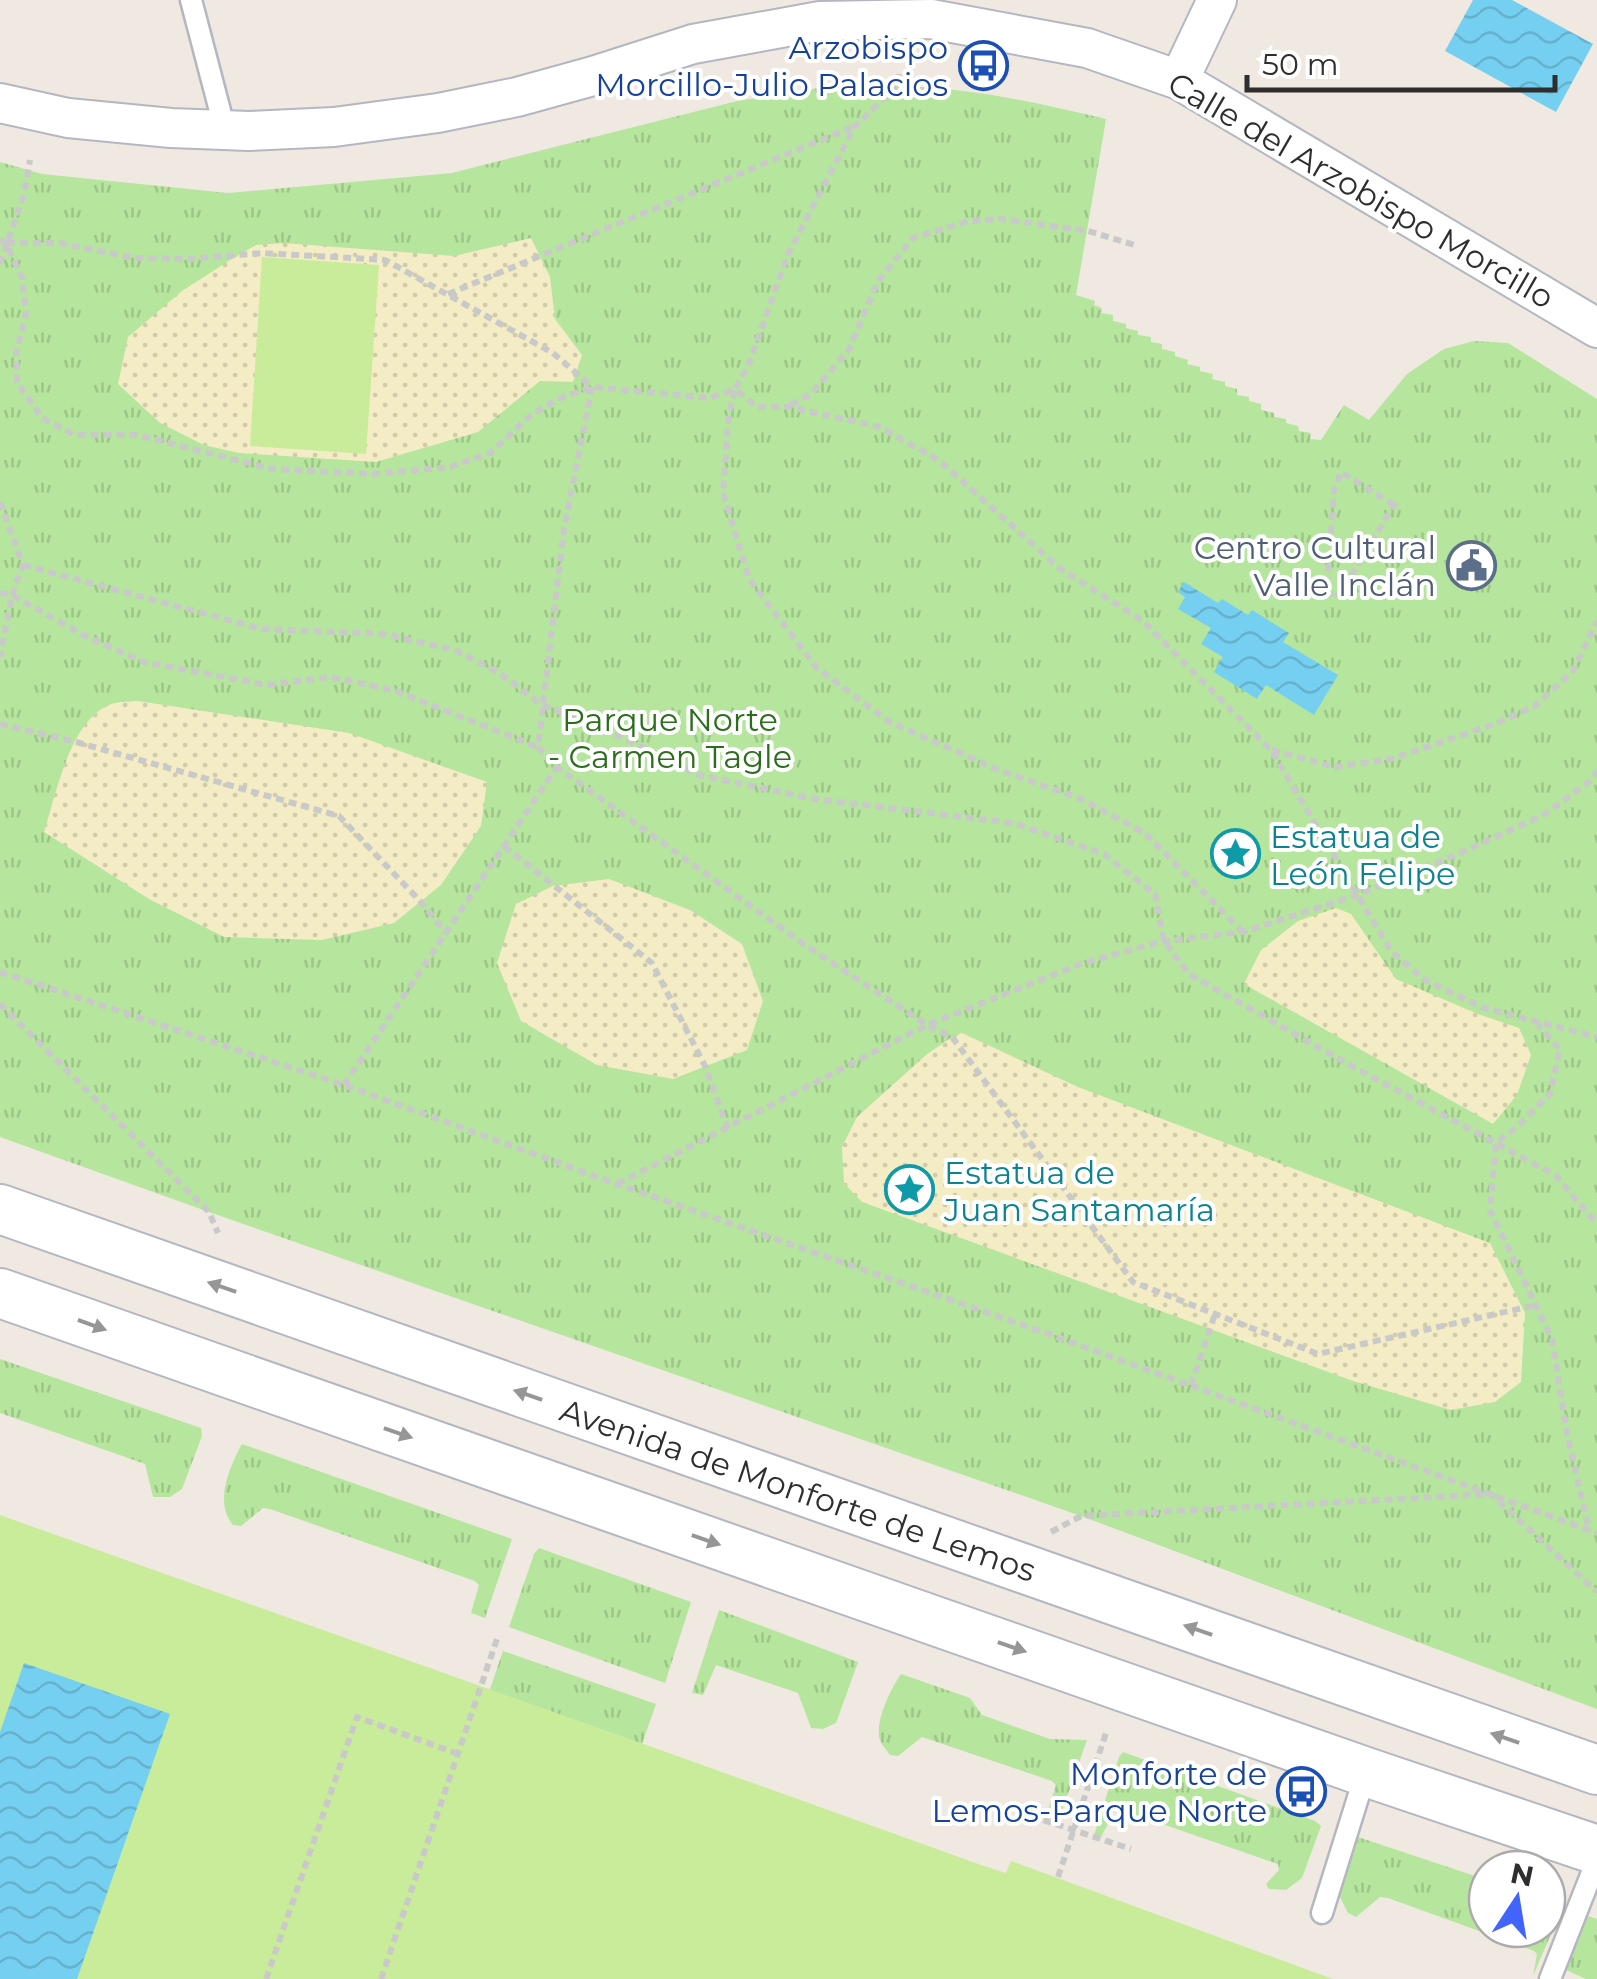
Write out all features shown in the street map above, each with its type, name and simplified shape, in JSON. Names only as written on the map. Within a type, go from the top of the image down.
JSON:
[{"type":"street","points":[[1179,80],[1217,0]]},
{"type":"street","name":"Calle del Arzobispo Morcillo","points":[[0,103],[68,118],[171,128],[334,127],[438,113],[517,97],[693,44],[820,21],[931,19],[1087,48],[1179,80],[1597,328]]},
{"type":"street","name":"Avenida de Monforte de Lemos","points":[[0,1210],[1597,1770]]},
{"type":"street","points":[[0,1293],[1597,1850]]},
{"type":"lane","points":[[191,0],[225,130]]},
{"type":"lane","points":[[1322,1913],[1366,1772]]},
{"type":"lane","points":[[1550,1979],[1597,1860]]},
{"type":"path","points":[[900,72],[898,86],[855,126],[789,252],[748,366],[735,389],[729,413],[724,492],[750,579],[817,668],[888,722],[996,769],[1081,799],[1145,833],[1243,932]]},
{"type":"path","points":[[446,294],[855,126]]},
{"type":"path","points":[[0,264],[3,242],[24,194],[30,160]]},
{"type":"path","points":[[789,406],[811,394],[850,349],[878,281],[914,238],[968,222],[1000,219],[1088,232],[1135,245]]},
{"type":"path","points":[[3,242],[22,278],[26,313],[16,354],[17,382],[42,418],[75,435],[136,435],[272,469],[373,474],[450,467],[490,453],[530,416],[558,399],[592,387],[709,398],[735,389]]},
{"type":"path","points":[[3,242],[60,243],[134,258],[188,259],[262,253],[385,260],[552,353],[592,387]]},
{"type":"path","points":[[538,747],[564,529],[592,387]]},
{"type":"path","points":[[735,389],[757,407],[789,406],[880,427],[940,461],[1058,568],[1143,621],[1271,750],[1390,952],[1425,980],[1484,1008],[1597,1037]]},
{"type":"path","points":[[1341,472],[1398,507],[1341,593],[1333,598],[1327,588],[1334,491],[1341,472]]},
{"type":"path","points":[[0,502],[23,565],[12,595],[0,657]]},
{"type":"path","points":[[23,565],[262,629],[386,634],[457,651],[501,674],[542,705],[599,726],[699,775],[814,799],[1013,823],[1104,854],[1156,894],[1164,942],[1188,974],[1555,1175],[1597,1224]]},
{"type":"path","points":[[0,593],[12,595],[144,662],[267,686],[330,677],[377,686],[538,747],[557,767],[808,947],[927,1026],[952,1037],[1133,1282],[1318,1354],[1536,1305]]},
{"type":"path","points":[[0,604],[12,595]]},
{"type":"path","points":[[1271,750],[1334,767],[1391,759],[1492,725],[1535,706],[1573,671],[1597,621]]},
{"type":"path","points":[[0,724],[339,816],[446,933]]},
{"type":"path","points":[[344,1084],[557,767]]},
{"type":"path","points":[[617,1184],[927,1026],[1084,964],[1164,942],[1243,932],[1357,895],[1542,816],[1589,782],[1597,771]]},
{"type":"path","points":[[504,846],[652,963],[705,1066],[728,1129]]},
{"type":"path","points":[[0,972],[344,1084],[1593,1532]]},
{"type":"path","points":[[0,1004],[209,1212],[218,1233]]},
{"type":"path","points":[[1536,1022],[1560,1049],[1550,1094],[1496,1143],[1490,1210],[1552,1339],[1567,1434],[1593,1532]]},
{"type":"path","points":[[1191,1385],[1215,1314]]},
{"type":"path","points":[[1050,1532],[1081,1516],[1492,1494],[1597,1592]]},
{"type":"path","points":[[381,1979],[498,1636]]},
{"type":"path","points":[[266,1979],[357,1717],[458,1754]]},
{"type":"path","points":[[1058,1878],[1107,1730]]},
{"type":"path","points":[[1031,1816],[1131,1849]]},
{"type":"green space","name":"Parque Norte - Carmen Tagle","points":[[897,86],[977,93],[1106,119],[1076,295],[1095,301],[1094,305],[1102,308],[1101,313],[1113,315],[1113,321],[1126,324],[1138,335],[1151,337],[1151,342],[1162,344],[1162,349],[1175,352],[1175,356],[1188,360],[1187,364],[1213,374],[1212,379],[1237,389],[1237,395],[1261,404],[1261,410],[1286,419],[1299,431],[1311,433],[1310,439],[1321,440],[1344,405],[1369,420],[1407,374],[1444,349],[1474,341],[1508,343],[1597,399],[1597,1709],[1081,1516],[0,1137],[0,162],[42,174],[228,193],[452,173],[737,101],[825,87]]},
{"type":"green space","points":[[262,257],[379,265],[366,454],[250,446]]},
{"type":"green space","points":[[0,1359],[201,1428],[202,1436],[182,1489],[170,1497],[153,1497],[145,1464],[0,1413]]},
{"type":"green space","points":[[242,1444],[512,1539],[485,1618],[471,1613],[479,1585],[475,1581],[270,1509],[263,1508],[241,1526],[233,1525],[227,1516],[224,1496],[228,1474]]},
{"type":"green space","points":[[0,1515],[981,1865],[1006,1873],[1011,1861],[1333,1979],[0,1979]]},
{"type":"green space","points":[[539,1548],[691,1602],[665,1683],[509,1627]]},
{"type":"green space","points":[[719,1610],[858,1662],[836,1723],[823,1729],[811,1728],[798,1693],[716,1665],[703,1695],[692,1693]]},
{"type":"green space","points":[[503,1651],[656,1704],[642,1744],[489,1692]]},
{"type":"green space","points":[[901,1674],[970,1698],[982,1715],[1050,1739],[1087,1740],[1058,1822],[1046,1817],[1056,1785],[1052,1781],[922,1737],[898,1756],[890,1755],[880,1740],[879,1724]]},
{"type":"green space","points":[[1123,1752],[1315,1821],[1321,1826],[1302,1878],[1286,1890],[1269,1889],[1266,1884],[1279,1870],[1278,1864],[1116,1808],[1101,1837],[1094,1835]]},
{"type":"green space","points":[[1358,1837],[1467,1873],[1467,1927],[1380,1897],[1356,1917],[1348,1913],[1339,1895]]},
{"type":"green space","points":[[1588,1916],[1597,1919],[1597,1979],[1586,1979],[1564,1969]]},
{"type":"green space","points":[[1528,1949],[1545,1949],[1533,1976],[1537,1954]]},
{"type":"sand","points":[[531,238],[550,277],[555,319],[582,355],[573,382],[540,381],[478,432],[376,462],[239,453],[204,445],[160,423],[118,384],[128,337],[182,291],[256,245],[284,243],[454,256]]},
{"type":"sand","points":[[138,701],[349,733],[487,782],[481,826],[441,885],[394,923],[322,940],[224,937],[149,899],[44,832],[66,762],[83,728],[110,704]]},
{"type":"sand","points":[[609,879],[690,910],[742,944],[763,1001],[747,1050],[673,1079],[597,1065],[521,1021],[497,963],[516,904],[553,886]]},
{"type":"sand","points":[[1336,908],[1351,914],[1396,979],[1519,1028],[1531,1055],[1517,1095],[1493,1124],[1244,984],[1261,950],[1298,921]]},
{"type":"sand","points":[[962,1033],[1078,1087],[1490,1243],[1525,1313],[1521,1382],[1495,1402],[1451,1410],[1353,1381],[862,1202],[844,1183],[842,1147],[857,1117],[926,1055]]},
{"type":"water","points":[[1473,0],[1512,0],[1593,44],[1556,112],[1445,51]]},
{"type":"water","points":[[1184,582],[1218,603],[1222,599],[1248,615],[1252,610],[1289,633],[1283,642],[1338,675],[1314,715],[1266,685],[1257,699],[1214,672],[1223,657],[1201,644],[1211,628],[1178,609],[1185,597],[1178,592]]},
{"type":"water","points":[[24,1663],[170,1714],[77,1979],[0,1979],[0,1732]]},
{"type":"place","name":"Arzobispo Morcillo-Julio Palacios","points":[[983,65]]},
{"type":"place","name":"Centro Cultural Valle Inclán","points":[[1471,565]]},
{"type":"place","name":"Estatua de León Felipe","points":[[1235,854]]},
{"type":"place","name":"Estatua de Juan Santamaría","points":[[909,1190]]},
{"type":"place","name":"Monforte de Lemos-Parque Norte","points":[[1302,1791]]}]
